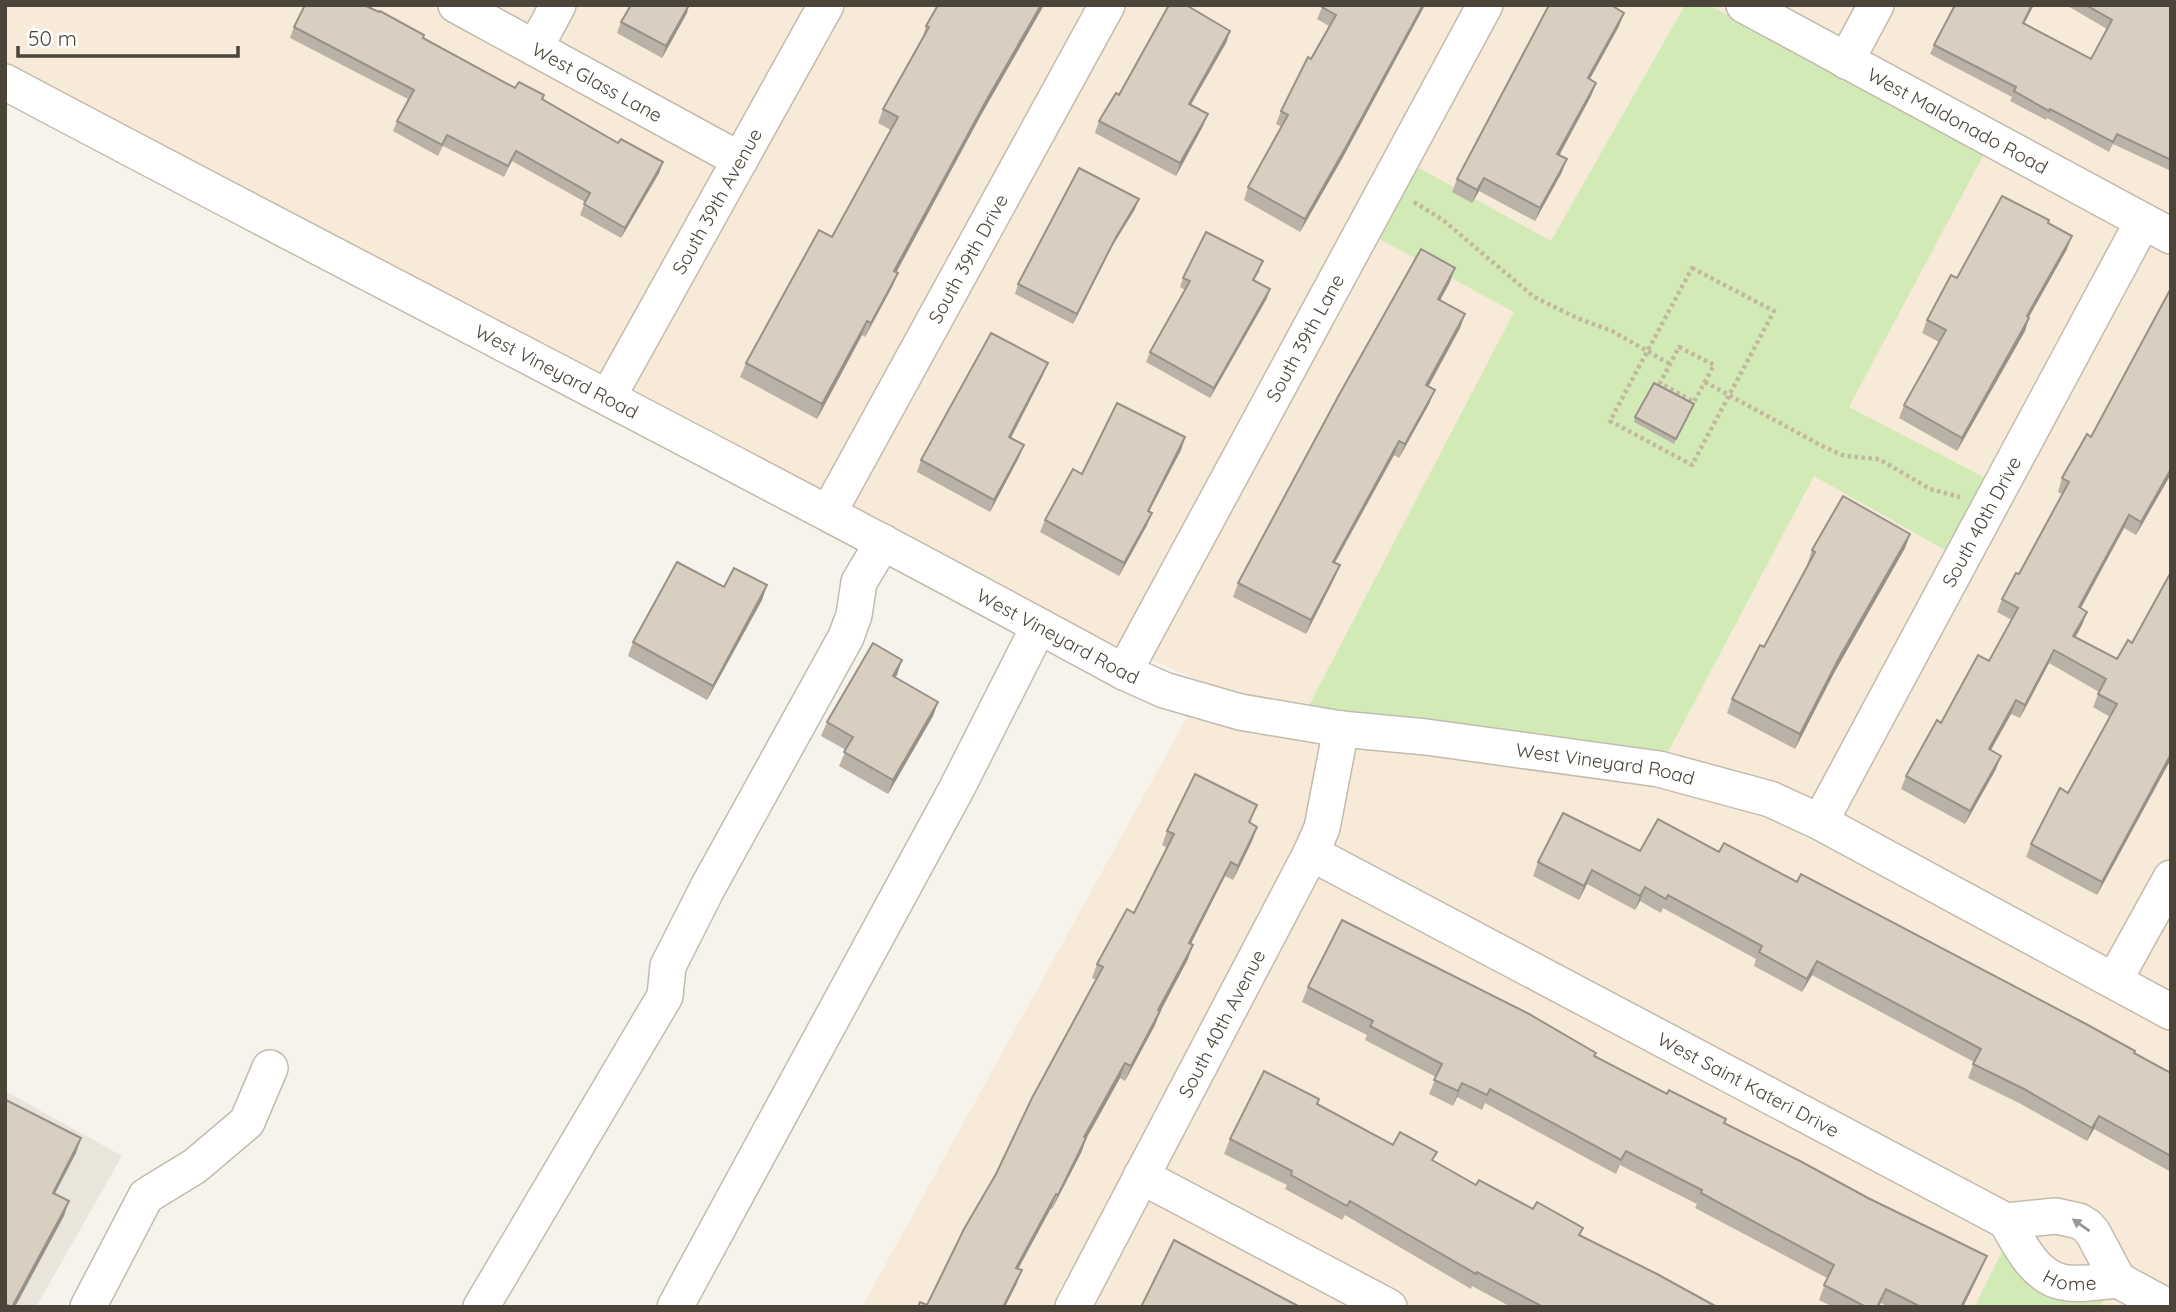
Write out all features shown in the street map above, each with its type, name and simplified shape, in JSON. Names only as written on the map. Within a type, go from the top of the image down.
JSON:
[{"type":"street","name":"West Glass Lane","points":[[456,5],[740,160]]},
{"type":"street","points":[[535,48],[558,5]]},
{"type":"street","name":"South 39th Avenue","points":[[608,397],[826,5]]},
{"type":"street","name":"South 39th Drive","points":[[829,512],[1107,5]]},
{"type":"street","name":"South 39th Lane","points":[[1124,672],[1485,5]]},
{"type":"street","name":"West Maldonado Road","points":[[1744,5],[2157,229]]},
{"type":"street","points":[[1846,61],[1876,5]]},
{"type":"street","name":"West Vineyard Road","points":[[5,82],[829,512],[1124,672],[1164,690],[1240,712],[1341,729],[1426,737],[1659,769],[1770,799],[1820,822],[2171,1012]]},
{"type":"street","name":"South 40th Drive","points":[[1820,822],[1987,512],[2157,229]]},
{"type":"street","points":[[481,1307],[665,996],[668,965],[845,638],[854,615],[859,582],[883,542]]},
{"type":"street","points":[[676,1307],[957,788],[1039,626]]},
{"type":"street","name":"South 40th Avenue","points":[[1073,1307],[1311,853],[1322,828],[1341,729]]},
{"type":"street","name":"West Saint Kateri Drive","points":[[1311,853],[2006,1221]]},
{"type":"street","points":[[2114,981],[2171,878]]},
{"type":"street","points":[[88,1307],[146,1196],[194,1166],[247,1122],[270,1068]]},
{"type":"street","points":[[1141,1176],[1389,1307]]},
{"type":"street","points":[[2006,1221],[2062,1216],[2083,1223],[2097,1240],[2118,1280],[2168,1307]]},
{"type":"street","name":"Home","points":[[2006,1221],[2031,1261],[2054,1279],[2068,1283],[2118,1280]]},
{"type":"path","points":[[1386,186],[1443,220],[1534,297],[1612,331],[1670,364]]},
{"type":"path","points":[[1692,268],[1774,311],[1729,396],[1692,465],[1610,421],[1692,268]]},
{"type":"path","points":[[1679,347],[1714,365],[1694,402],[1660,383],[1670,364],[1679,347]]},
{"type":"path","points":[[1704,382],[1822,446],[1845,456],[1879,459],[1930,489],[1965,499],[1987,512]]},
{"type":"shaded area","points":[[5,5],[2171,5],[2171,1307],[862,1307],[1206,683],[1100,638],[5,66]]},
{"type":"shaded area","points":[[5,1091],[122,1156],[36,1307],[5,1307]]},
{"type":"green space","points":[[1685,5],[1709,5],[1984,154],[1849,407],[2001,486],[1961,559],[1814,476],[1659,769],[1301,721],[1514,312],[1363,230],[1401,158],[1551,241]]},
{"type":"green space","points":[[2007,1242],[2105,1297],[2101,1307],[1974,1307]]},
{"type":"building","points":[[305,5],[364,5],[380,11],[424,35],[423,38],[515,88],[519,82],[544,95],[542,99],[618,143],[621,139],[663,162],[625,228],[584,204],[590,193],[516,151],[508,166],[447,135],[442,145],[397,121],[414,90],[294,27]]},
{"type":"building","points":[[631,5],[689,5],[666,46],[621,22]]},
{"type":"building","points":[[938,5],[1041,5],[894,271],[898,273],[871,323],[867,321],[822,404],[746,363],[819,230],[832,237],[898,117],[883,109],[929,27],[926,26]]},
{"type":"building","points":[[1169,5],[1186,5],[1230,31],[1189,104],[1208,114],[1180,163],[1099,121],[1116,93],[1119,95]]},
{"type":"building","points":[[1423,5],[1305,219],[1248,187],[1288,115],[1281,111],[1308,57],[1311,59],[1336,15],[1322,7]]},
{"type":"building","points":[[1549,5],[1611,5],[1624,13],[1588,78],[1596,83],[1557,154],[1567,159],[1540,208],[1484,178],[1477,190],[1457,179]]},
{"type":"building","points":[[1955,5],[2032,5],[2023,23],[2091,59],[2112,20],[2086,5],[2171,5],[2171,160],[2117,134],[2113,142],[2050,109],[2049,111],[2014,91],[2016,87],[1934,45]]},
{"type":"building","points":[[1079,168],[1139,199],[1115,239],[1077,314],[1018,284]]},
{"type":"building","points":[[2002,196],[2049,220],[2048,223],[2072,236],[1962,438],[1904,405],[1946,330],[1927,320],[1951,275],[1957,278]]},
{"type":"building","points":[[1206,232],[1263,261],[1253,280],[1270,289],[1214,388],[1150,352],[1190,281],[1183,278]]},
{"type":"building","points":[[1421,249],[1455,268],[1438,299],[1465,314],[1426,385],[1435,390],[1405,444],[1399,441],[1333,562],[1340,565],[1311,620],[1238,583]]},
{"type":"building","points":[[2170,290],[2171,469],[2141,522],[2129,515],[2079,607],[2087,612],[2073,636],[2117,659],[2128,640],[2132,643],[2171,572],[2171,754],[2102,882],[2031,844],[2060,788],[2068,793],[2117,704],[2098,694],[2106,679],[2054,650],[2025,705],[2016,700],[1989,749],[2001,756],[1970,811],[1906,776],[1937,720],[1941,723],[1978,655],[1989,661],[2018,608],[2002,599],[2016,573],[2019,574],[2069,482],[2062,478],[2087,434],[2091,437]]},
{"type":"building","points":[[991,333],[1048,363],[1009,437],[1024,445],[994,500],[921,460]]},
{"type":"building","points":[[1654,383],[1694,404],[1676,439],[1635,417]]},
{"type":"building","points":[[1117,403],[1185,437],[1148,511],[1152,513],[1124,563],[1045,520],[1073,469],[1082,474]]},
{"type":"building","points":[[1843,496],[1910,534],[1839,658],[1800,734],[1732,699],[1760,645],[1764,647],[1815,552],[1812,550]]},
{"type":"building","points":[[677,562],[724,587],[734,568],[767,585],[713,686],[633,642]]},
{"type":"building","points":[[873,643],[902,660],[893,676],[938,702],[893,780],[844,752],[853,737],[827,722]]},
{"type":"building","points":[[1195,774],[1257,805],[1249,822],[1257,827],[1238,866],[1231,862],[1189,943],[1193,945],[1131,1066],[1125,1063],[1084,1137],[1086,1138],[1058,1195],[1056,1194],[1016,1268],[1022,1270],[1003,1307],[918,1307],[920,1302],[927,1305],[964,1229],[996,1174],[1032,1098],[1103,967],[1097,964],[1127,909],[1134,913],[1174,834],[1167,831]]},
{"type":"building","points":[[1563,813],[1640,851],[1658,819],[1719,852],[1724,843],[1797,882],[1801,874],[2135,1051],[2134,1053],[2171,1073],[2171,1156],[2099,1116],[2092,1128],[2024,1089],[1973,1064],[1981,1049],[1817,961],[1807,979],[1759,952],[1762,946],[1668,895],[1666,899],[1645,887],[1640,896],[1592,870],[1584,886],[1538,862]]},
{"type":"building","points":[[1342,920],[1529,1014],[1596,1053],[1594,1056],[1667,1094],[1669,1090],[1726,1119],[1724,1123],[1987,1256],[1961,1307],[1921,1307],[1886,1289],[1877,1307],[1866,1307],[1824,1285],[1834,1265],[1701,1193],[1702,1190],[1626,1151],[1621,1160],[1490,1089],[1487,1095],[1462,1083],[1458,1091],[1434,1080],[1442,1064],[1370,1026],[1373,1021],[1308,987]]},
{"type":"building","points":[[1264,1071],[1319,1099],[1317,1104],[1393,1145],[1400,1132],[1437,1152],[1432,1160],[1476,1185],[1479,1180],[1533,1209],[1537,1202],[1583,1228],[1579,1235],[1717,1307],[1543,1307],[1477,1272],[1476,1274],[1350,1201],[1347,1206],[1291,1175],[1292,1171],[1230,1139]]},
{"type":"building","points":[[6,1100],[81,1138],[53,1193],[69,1201],[12,1307],[5,1304]]},
{"type":"building","points":[[1174,1240],[1300,1307],[1141,1307]]}]
